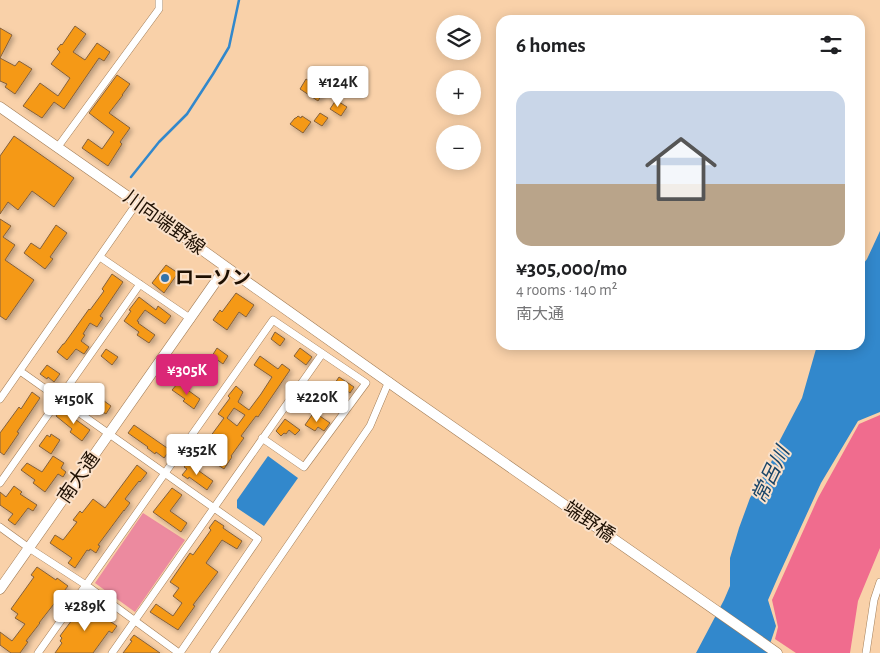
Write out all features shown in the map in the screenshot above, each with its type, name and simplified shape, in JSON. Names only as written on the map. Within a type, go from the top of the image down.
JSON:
[{"type":"main road","name":"川向端野線","points":[[0,108],[401,391]]},
{"type":"main road","name":"南大通","points":[[0,589],[226,267]]},
{"type":"main road","name":"端野橋","points":[[401,391],[777,653]]},
{"type":"street","points":[[58,148],[159,9],[159,0]]},
{"type":"street","points":[[0,399],[137,203]]},
{"type":"street","points":[[100,257],[191,319]]},
{"type":"street","points":[[0,483],[140,284]]},
{"type":"street","points":[[38,653],[273,320],[366,383],[304,467],[262,438]]},
{"type":"street","points":[[112,653],[322,354]]},
{"type":"street","points":[[0,527],[86,585],[179,653],[258,539],[20,372]]},
{"type":"street","points":[[214,653],[370,426],[389,381]]},
{"type":"street","points":[[866,653],[874,600],[880,582]]},
{"type":"shaded area","points":[[880,415],[880,548],[858,601],[850,653],[796,653],[775,639],[778,627],[772,600],[818,498],[859,424]]},
{"type":"shaded area","points":[[143,513],[185,540],[135,612],[95,583]]},
{"type":"water","name":"常呂川","points":[[880,231],[880,412],[858,421],[821,483],[768,600],[776,626],[767,653],[696,653],[730,586],[730,558],[739,528],[750,498],[770,465],[780,440],[802,398],[816,350],[865,350],[865,262]]},
{"type":"water","points":[[268,456],[298,478],[264,526],[237,508],[237,500]]},
{"type":"building","points":[[75,26],[86,34],[73,52],[85,60],[97,43],[110,52],[104,61],[99,58],[64,109],[54,102],[42,118],[23,106],[40,83],[58,96],[70,78],[51,64],[60,52],[57,49]]},
{"type":"building","points":[[0,28],[12,35],[0,58]]},
{"type":"building","points":[[0,58],[15,66],[19,61],[32,69],[15,94],[5,87],[7,84],[0,81]]},
{"type":"building","points":[[117,75],[130,84],[109,113],[130,128],[120,142],[122,144],[108,166],[82,148],[88,139],[102,149],[114,132],[89,113]]},
{"type":"building","points":[[306,79],[325,90],[318,101],[300,89]]},
{"type":"building","points":[[336,100],[347,107],[341,116],[330,109]]},
{"type":"building","points":[[320,113],[328,118],[322,126],[314,121]]},
{"type":"building","points":[[298,116],[301,118],[302,116],[311,122],[303,133],[290,124]]},
{"type":"building","points":[[14,136],[74,178],[54,207],[32,191],[18,210],[8,202],[0,214],[0,156]]},
{"type":"building","points":[[0,219],[11,226],[3,237],[15,245],[5,260],[34,280],[6,320],[0,316]]},
{"type":"building","points":[[56,225],[67,233],[50,257],[53,259],[45,269],[24,253],[31,243],[40,249]]},
{"type":"building","name":"ローソン","points":[[166,265],[178,273],[164,293],[152,283]]},
{"type":"building","points":[[112,274],[123,282],[100,316],[103,318],[97,327],[90,323],[83,334],[85,335],[81,341],[89,347],[84,354],[76,349],[67,360],[57,352],[104,291],[102,289]]},
{"type":"building","points":[[236,293],[254,305],[246,317],[239,312],[227,330],[213,320],[220,310],[222,312]]},
{"type":"building","points":[[139,297],[156,310],[158,306],[171,316],[165,324],[145,310],[137,321],[155,335],[149,343],[137,335],[139,332],[124,321],[131,311],[129,310]]},
{"type":"building","points":[[275,332],[285,339],[280,346],[271,339]]},
{"type":"building","points":[[217,348],[228,356],[223,364],[212,356]]},
{"type":"building","points":[[300,348],[312,357],[306,365],[294,356]]},
{"type":"building","points":[[106,349],[118,357],[112,365],[101,356]]},
{"type":"building","points":[[260,356],[278,369],[282,364],[290,370],[258,417],[256,416],[241,436],[244,438],[224,469],[195,450],[200,442],[204,445],[224,418],[218,414],[236,386],[243,392],[238,402],[249,410],[261,394],[272,377],[254,365]],"holes":[[[234,408],[245,415],[237,426],[227,418]]]},
{"type":"building","points":[[47,365],[60,374],[54,382],[40,374]]},
{"type":"building","points":[[339,377],[354,387],[350,393],[346,390],[342,394],[334,388]]},
{"type":"building","points":[[178,383],[200,399],[194,409],[183,401],[185,399],[172,390]]},
{"type":"building","points":[[32,392],[40,398],[4,455],[0,452],[0,433],[19,407],[21,409]]},
{"type":"building","points":[[96,395],[111,406],[106,414],[101,411],[99,413],[88,406]]},
{"type":"building","points":[[61,409],[90,430],[82,441],[70,432],[72,429],[56,416]]},
{"type":"building","points":[[314,412],[330,423],[324,431],[318,427],[315,431],[305,425]]},
{"type":"building","points":[[285,419],[300,430],[295,435],[289,430],[281,436],[276,431]]},
{"type":"building","points":[[134,425],[170,450],[164,458],[156,452],[155,454],[128,433]]},
{"type":"building","points":[[51,434],[60,440],[51,454],[39,446],[47,435],[50,437]]},
{"type":"building","points":[[53,456],[64,463],[61,468],[66,472],[63,477],[58,474],[45,492],[33,483],[35,480],[21,470],[27,463],[42,472]]},
{"type":"building","points":[[189,461],[213,481],[207,490],[189,477],[188,479],[182,475],[187,469],[184,467]]},
{"type":"building","points":[[137,465],[147,473],[125,499],[130,503],[98,545],[100,546],[96,553],[90,549],[89,551],[87,550],[75,568],[68,563],[72,558],[50,543],[55,535],[63,540],[77,522],[73,520],[80,511],[82,513],[93,499],[105,508]]},
{"type":"building","points":[[14,486],[22,492],[20,494],[37,505],[33,511],[28,508],[15,525],[8,520],[13,514],[0,505],[0,492],[6,497]]},
{"type":"building","points":[[172,488],[182,495],[170,511],[187,523],[181,532],[153,512]]},
{"type":"building","points":[[215,520],[242,541],[237,549],[222,540],[206,563],[218,572],[193,605],[195,606],[178,630],[150,612],[156,604],[173,616],[182,603],[173,596],[179,588],[170,582],[190,553],[193,555],[211,530],[209,528]]},
{"type":"building","points":[[37,567],[68,586],[26,641],[28,642],[20,653],[11,653],[0,645],[0,632],[12,641],[25,624],[15,618],[18,614],[11,609],[34,577],[31,575]]},
{"type":"building","points":[[84,604],[117,626],[112,633],[109,631],[93,653],[55,653],[62,643],[60,636]]},
{"type":"building","points":[[134,635],[160,653],[123,653]]},
{"type":"waterway","points":[[131,177],[159,142],[187,114],[213,74],[229,47],[239,0]]},
{"type":"place","name":"ローソン","points":[[165,278]]}]
